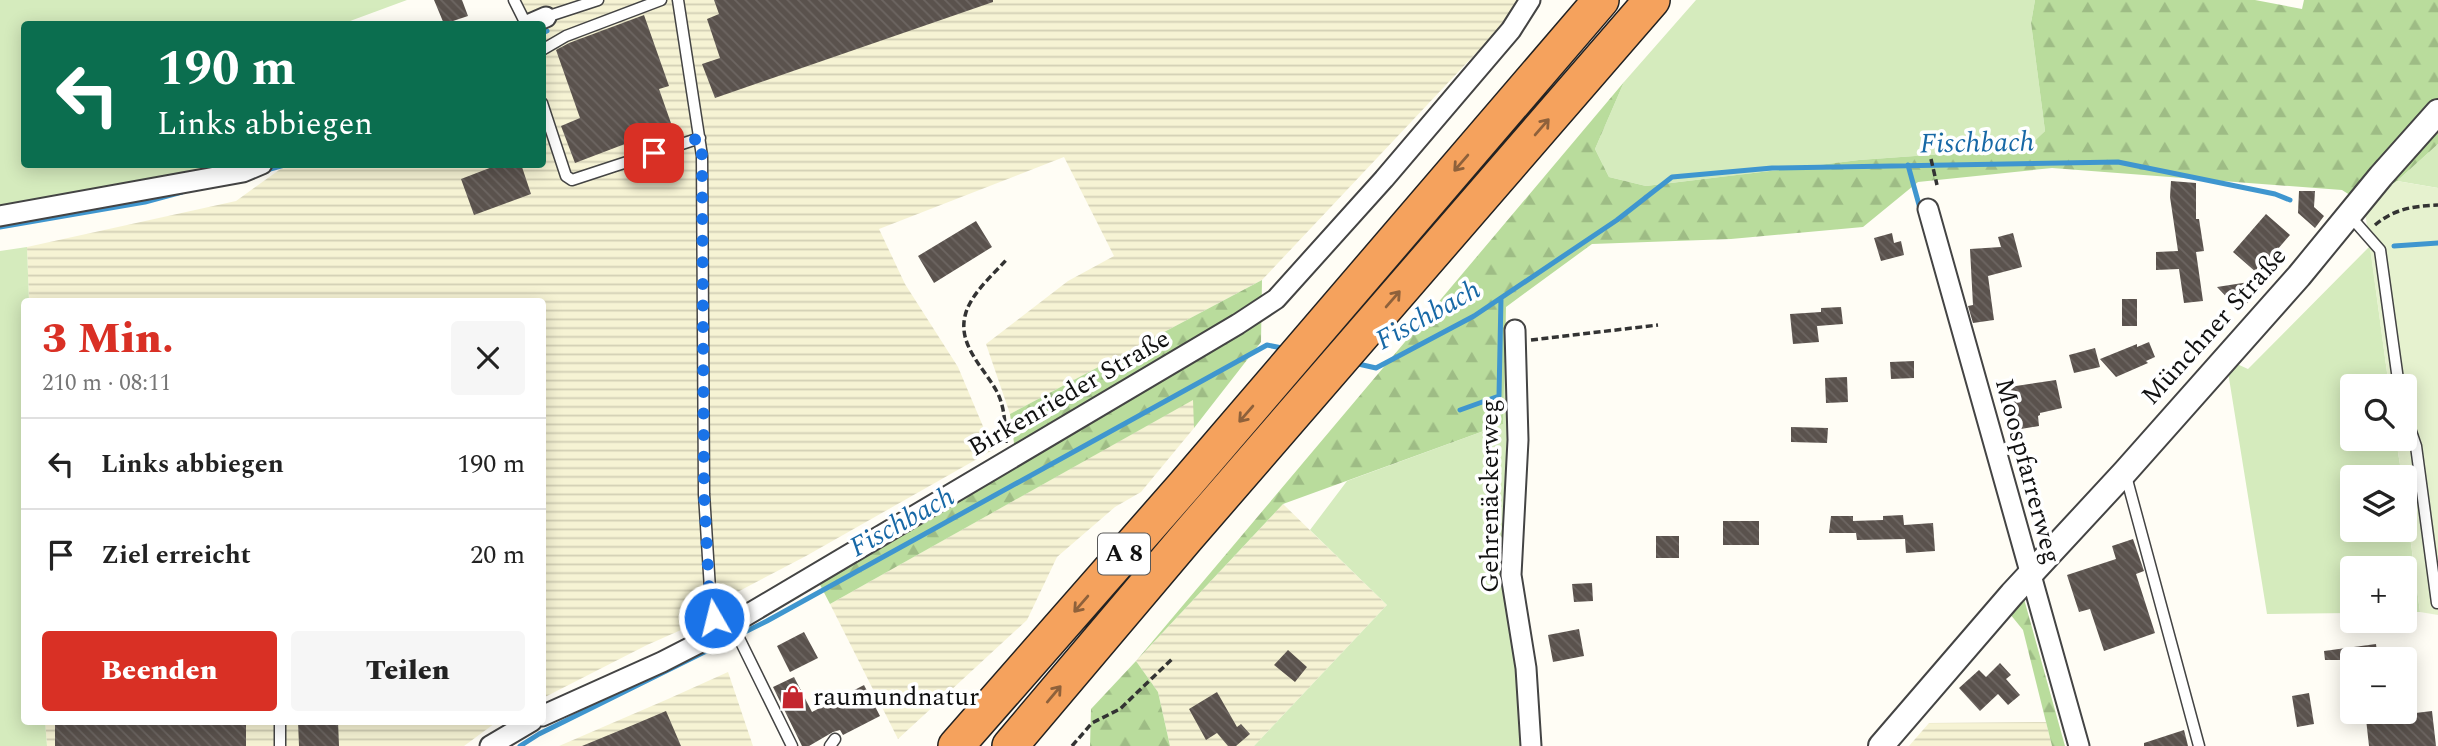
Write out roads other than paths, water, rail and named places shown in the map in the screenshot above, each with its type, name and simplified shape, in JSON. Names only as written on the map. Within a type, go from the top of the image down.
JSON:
[{"type":"highway","name":"A 8","points":[[956,746],[1601,0]]},
{"type":"highway","name":"A 8","points":[[1010,746],[1652,0]]},
{"type":"street","name":"Birkenrieder Straße","points":[[546,714],[662,662],[728,627],[1276,299],[1384,179],[1510,30],[1530,0]]},
{"type":"street","name":"Münchner Straße","points":[[1881,746],[2124,472],[2357,224],[2381,176],[2438,112]]},
{"type":"street","points":[[0,216],[243,172],[252,168]]},
{"type":"street","name":"Moospfarrerweg","points":[[1928,209],[2079,746]]},
{"type":"street","name":"Gehrenäckerweg","points":[[1515,336],[1518,440],[1511,575],[1526,668],[1531,746]]},
{"type":"street","points":[[490,746],[525,725]]},
{"type":"lane","points":[[514,0],[533,21]]},
{"type":"lane","points":[[537,21],[598,0]]},
{"type":"lane","points":[[546,48],[566,36],[661,0]]},
{"type":"lane","points":[[678,0],[702,156],[704,494],[710,605],[743,646],[792,746]]},
{"type":"lane","points":[[546,115],[566,176],[572,180],[700,138]]},
{"type":"lane","points":[[2357,224],[2380,250],[2397,374]]},
{"type":"lane","points":[[2417,451],[2437,603]]},
{"type":"lane","points":[[2124,472],[2199,746]]},
{"type":"lane","points":[[280,725],[280,746]]},
{"type":"waterway","name":"Fischbach","points":[[1354,363],[1376,368],[1474,316],[1617,220],[1672,177],[1772,168],[2118,162],[2275,194],[2290,200]]},
{"type":"waterway","points":[[1908,165],[1921,212]]},
{"type":"waterway","points":[[263,171],[274,168]]},
{"type":"waterway","points":[[0,227],[145,202],[182,192]]},
{"type":"waterway","name":"Fischbach","points":[[2394,246],[2438,243]]},
{"type":"waterway","points":[[1460,410],[1499,396],[1501,298]]},
{"type":"waterway","name":"Fischbach","points":[[520,746],[539,734],[767,621],[1267,345],[1287,349]]},
{"type":"place","name":"raumundnatur","points":[[793,697]]}]
